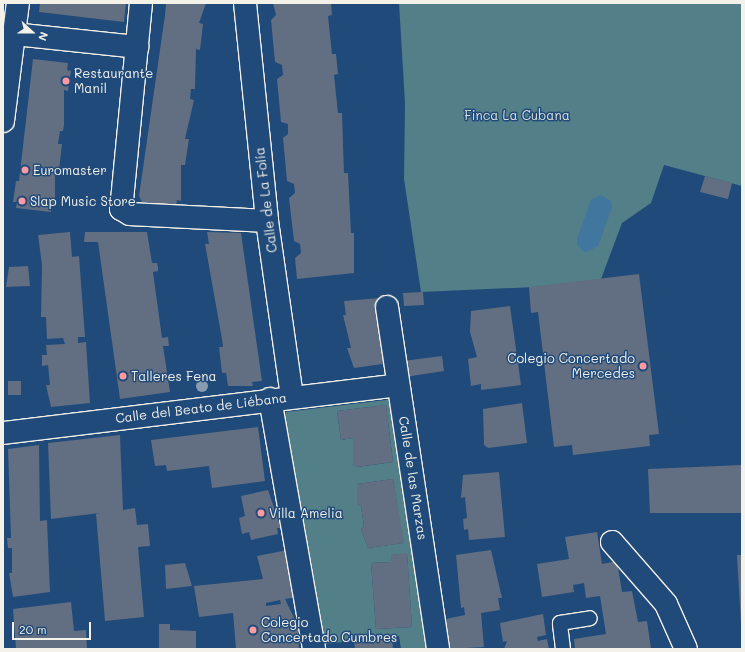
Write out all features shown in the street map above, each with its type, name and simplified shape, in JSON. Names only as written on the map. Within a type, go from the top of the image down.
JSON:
[{"type":"street","points":[[3,121],[18,3]]},
{"type":"street","points":[[141,3],[138,47],[121,209],[130,214],[267,221]]},
{"type":"street","name":"Calle de La Folía","points":[[245,3],[267,221],[292,396]]},
{"type":"street","points":[[14,34],[138,47]]},
{"type":"street","name":"Calle de las Marzas","points":[[387,307],[438,649]]},
{"type":"street","name":"Calle del Beato de Liébana","points":[[3,433],[292,396],[398,385]]},
{"type":"street","points":[[270,399],[314,649]]},
{"type":"street","points":[[612,542],[666,604],[686,649]]},
{"type":"lane","points":[[563,649],[560,623],[590,618]]},
{"type":"green space","name":"Finca La Cubana","points":[[399,3],[742,3],[742,186],[664,165],[651,203],[622,223],[601,279],[535,287],[421,292],[404,179],[405,103]]},
{"type":"green space","points":[[394,399],[430,649],[401,649],[399,636],[325,644],[282,421],[286,412]],"holes":[[[386,405],[393,462],[357,467],[353,464],[353,438],[341,440],[337,411]],[[393,479],[403,543],[368,548],[361,529],[364,526],[361,506],[357,504],[357,484]],[[407,554],[412,627],[376,629],[371,563],[391,562],[391,555]]]},
{"type":"water","points":[[601,195],[611,201],[612,207],[598,246],[585,253],[577,245],[577,239],[591,200]]},
{"type":"building","points":[[40,3],[126,3],[124,22],[39,12]]},
{"type":"building","points":[[163,3],[206,3],[199,23],[203,24],[200,50],[196,49],[195,89],[191,89],[190,99],[194,100],[185,139],[189,139],[185,165],[181,165],[181,201],[177,200],[176,206],[142,202],[139,196],[165,15],[166,4]]},
{"type":"building","points":[[273,3],[331,3],[332,15],[328,16],[332,54],[336,54],[338,74],[334,75],[338,113],[342,113],[344,173],[348,173],[351,233],[354,233],[354,273],[297,279],[295,258],[301,253],[300,244],[294,241],[289,198],[295,193],[294,184],[287,181],[283,138],[288,134],[288,124],[281,122],[277,79],[283,75],[282,65],[275,62],[271,20],[276,15]]},
{"type":"building","points":[[33,59],[68,63],[67,70],[71,71],[68,91],[64,90],[64,125],[63,131],[60,131],[58,144],[62,144],[59,170],[55,169],[55,206],[51,206],[51,212],[16,208],[17,202],[13,202],[16,181],[19,181]]},
{"type":"building","points":[[705,176],[732,183],[728,199],[700,192]]},
{"type":"building","points":[[70,232],[72,257],[79,256],[85,337],[78,337],[78,343],[86,342],[90,403],[51,407],[46,385],[50,385],[48,365],[42,366],[42,355],[47,355],[46,345],[65,344],[63,338],[47,339],[46,317],[41,317],[42,265],[38,235]]},
{"type":"building","points":[[85,232],[147,232],[152,263],[157,263],[158,267],[158,271],[153,272],[162,338],[168,337],[169,346],[163,346],[170,392],[120,399],[98,242],[84,242]]},
{"type":"building","points":[[207,232],[241,233],[262,381],[252,382],[253,386],[228,386],[226,373],[222,373],[219,347],[223,347],[205,244],[209,244]]},
{"type":"building","points":[[28,266],[30,286],[6,287],[9,267]]},
{"type":"building","points":[[639,274],[659,434],[649,435],[650,446],[573,455],[572,445],[554,447],[538,312],[531,313],[529,287]]},
{"type":"building","points":[[423,292],[424,305],[404,306],[403,293]]},
{"type":"building","points":[[380,298],[390,363],[354,368],[347,348],[351,348],[343,315],[346,315],[344,301]]},
{"type":"building","points":[[510,306],[521,385],[481,390],[481,384],[471,386],[468,359],[477,357],[470,332],[471,311]]},
{"type":"building","points":[[442,356],[444,371],[405,377],[403,361]]},
{"type":"building","points":[[8,381],[21,381],[21,395],[8,395]]},
{"type":"building","points":[[522,403],[527,443],[488,448],[484,445],[483,409]]},
{"type":"building","points":[[386,405],[393,462],[356,467],[353,464],[353,438],[341,440],[337,411]]},
{"type":"building","points":[[258,427],[265,481],[212,488],[209,466],[167,471],[166,465],[155,466],[151,440]]},
{"type":"building","points":[[120,435],[123,510],[135,508],[137,525],[148,524],[150,546],[138,547],[144,617],[105,621],[96,514],[100,513],[51,519],[48,443]]},
{"type":"building","points":[[39,445],[40,521],[47,520],[50,592],[13,597],[9,573],[12,573],[12,548],[8,548],[7,538],[11,538],[8,449]]},
{"type":"building","points":[[742,465],[742,513],[650,513],[648,469]]},
{"type":"building","points":[[499,472],[505,537],[469,540],[468,529],[464,530],[463,519],[467,518],[465,497],[461,498],[463,475]]},
{"type":"building","points":[[393,479],[404,543],[368,548],[361,529],[364,526],[361,506],[357,504],[357,484]]},
{"type":"building","name":"Villa Amelia","points":[[268,490],[281,528],[277,528],[278,534],[251,540],[249,532],[242,534],[239,518],[245,516],[241,496]]},
{"type":"building","points":[[597,532],[602,564],[617,561],[622,592],[632,591],[638,622],[647,621],[651,649],[575,649],[574,639],[606,634],[600,596],[586,598],[584,583],[573,585],[574,592],[542,597],[537,564],[569,559],[565,537]]},
{"type":"building","points":[[288,550],[297,597],[285,599],[298,626],[299,649],[236,649],[233,613],[199,617],[194,586],[263,579],[257,556]],"holes":[[[280,600],[281,604],[266,606],[266,603]]]},
{"type":"building","points":[[491,550],[502,598],[498,598],[500,610],[481,613],[484,647],[449,649],[446,619],[465,615],[464,607],[461,608],[456,555]]},
{"type":"building","points":[[407,553],[412,627],[376,629],[371,563],[391,562],[391,555]]},
{"type":"building","points":[[737,555],[742,555],[742,624],[741,624]]},
{"type":"building","points":[[185,563],[192,586],[166,589],[165,565]]},
{"type":"building","points":[[71,602],[74,631],[86,630],[87,649],[16,649],[13,609]]},
{"type":"building","points":[[543,614],[546,635],[537,637],[538,641],[547,639],[549,649],[504,649],[507,641],[503,642],[500,623]]},
{"type":"building","points":[[159,624],[170,624],[170,630],[196,631],[196,649],[159,649]]},
{"type":"building","points":[[392,636],[393,649],[355,649],[354,640]]},
{"type":"place","name":"Restaurante Manil","points":[[66,81]]},
{"type":"place","name":"Euromaster","points":[[25,170]]},
{"type":"place","name":"Slap Music Store","points":[[22,201]]},
{"type":"place","name":"Colegio Concertado Mercedes","points":[[643,366]]},
{"type":"place","name":"Talleres Fena","points":[[123,376]]},
{"type":"place","name":"Villa Amelia","points":[[261,513]]},
{"type":"place","name":"Colegio Concertado Cumbres","points":[[253,630]]}]
